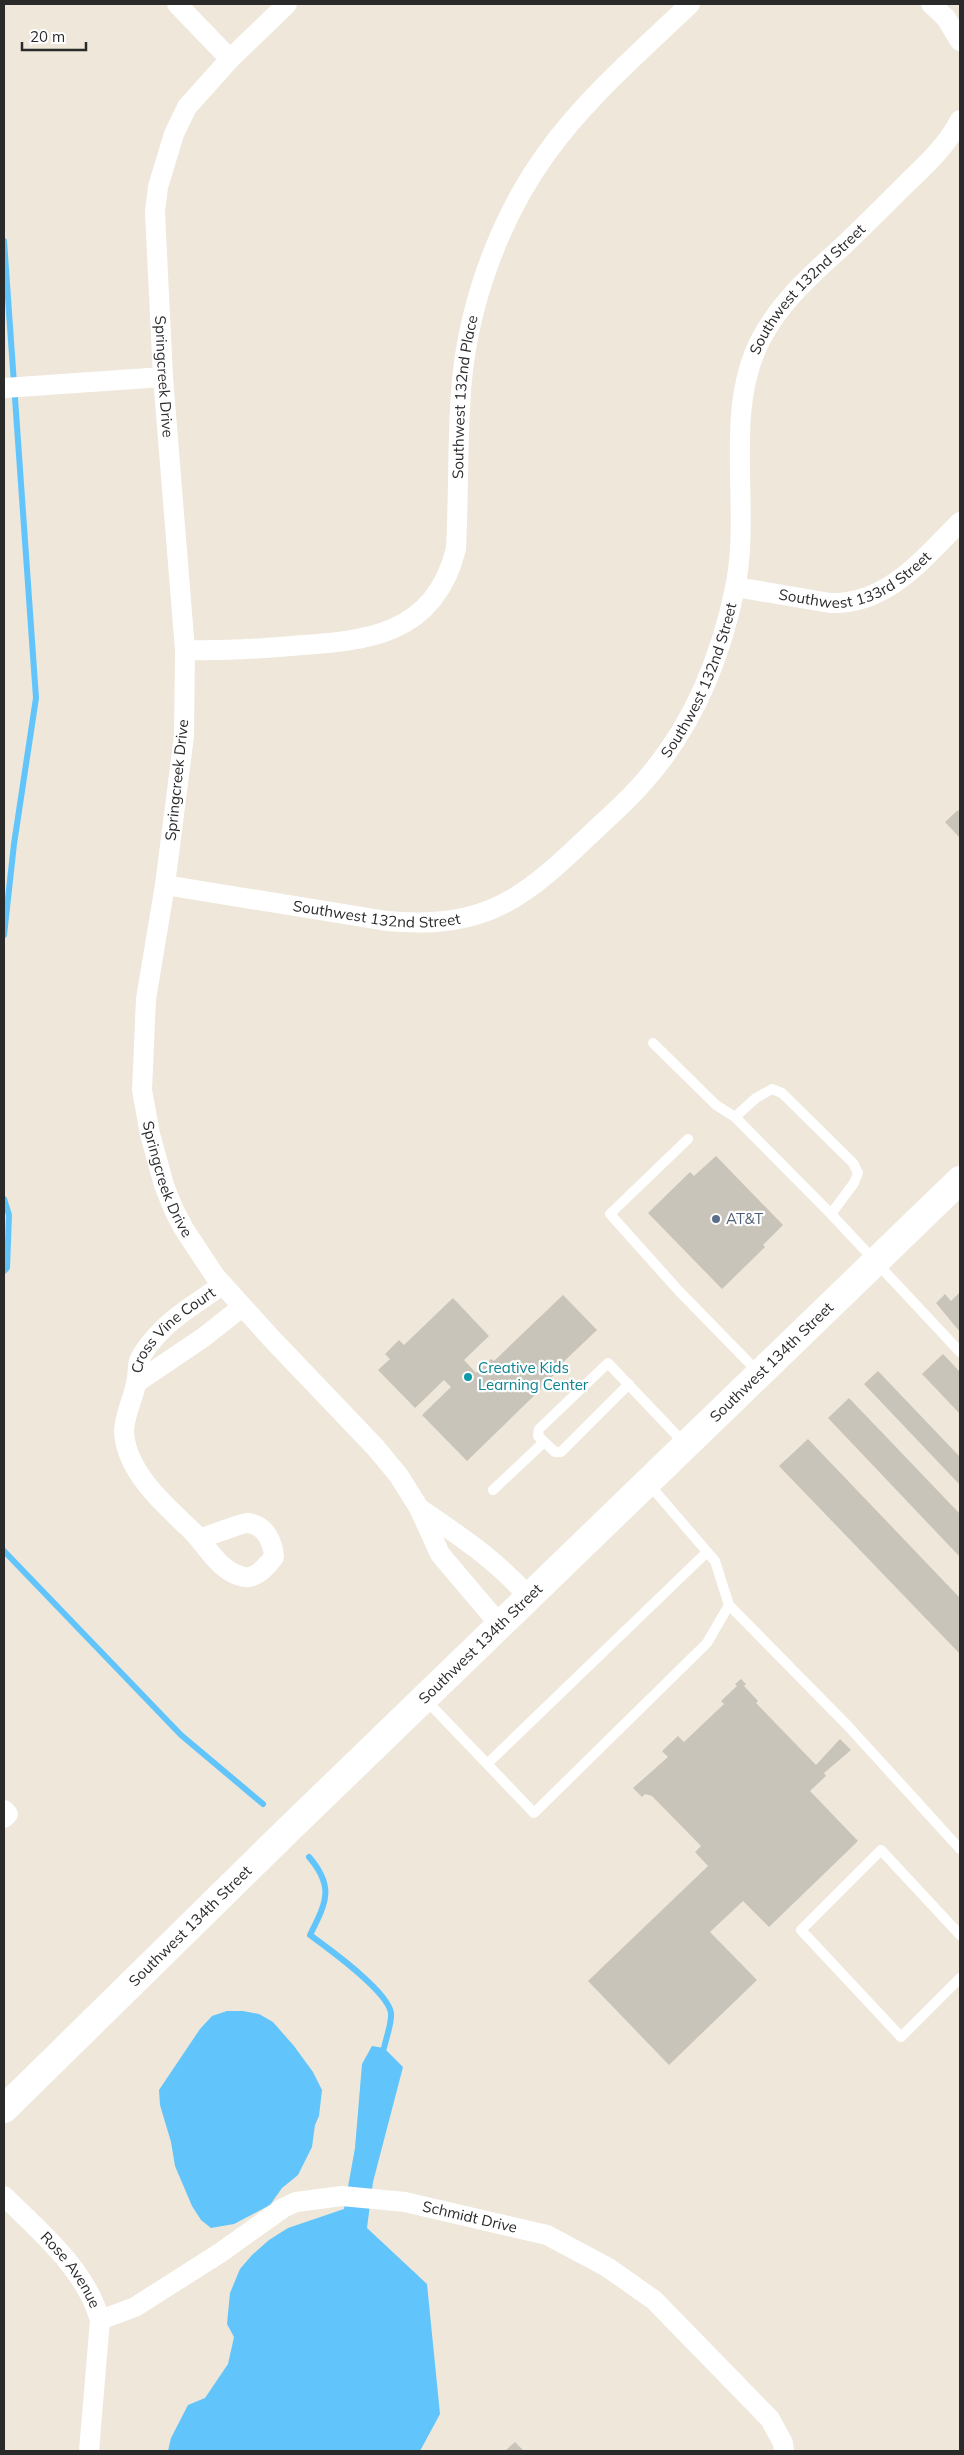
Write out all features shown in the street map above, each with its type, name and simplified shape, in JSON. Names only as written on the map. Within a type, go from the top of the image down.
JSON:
[{"type":"main road","name":"Southwest 134th Street","points":[[4,2109],[424,1698],[960,1180]]},
{"type":"street","points":[[177,4],[230,59]]},
{"type":"street","name":"Springcreek Drive","points":[[287,4],[230,59],[188,107],[174,134],[158,186],[155,212],[163,377],[184,650],[184,736],[165,885],[146,999],[142,1090],[156,1158],[174,1210],[184,1229],[222,1285],[376,1448],[399,1476],[419,1508],[440,1554],[500,1625]]},
{"type":"street","name":"Southwest 132nd Place","points":[[184,650],[226,651],[365,639],[396,628],[427,604],[451,570],[456,549],[462,377],[477,301],[503,228],[546,154],[569,125],[690,4]]},
{"type":"street","points":[[931,4],[946,18],[960,41]]},
{"type":"street","name":"Southwest 132nd Street","points":[[165,885],[378,920],[417,924],[473,916],[515,899],[554,869],[640,787],[658,765],[700,698],[715,664],[736,587],[741,535],[742,403],[746,381],[761,340],[794,292],[918,172],[947,140],[960,120]]},
{"type":"street","points":[[4,388],[163,377]]},
{"type":"street","name":"Southwest 133rd Street","points":[[736,587],[830,603],[862,600],[898,581],[960,522]]},
{"type":"street","name":"Cross Vine Court","points":[[201,1538],[167,1508],[145,1481],[129,1455],[124,1431],[136,1383],[139,1362],[149,1346],[164,1327],[222,1285]]},
{"type":"street","name":"Cross Vine Court","points":[[136,1383],[204,1337],[242,1307]]},
{"type":"street","name":"Springcreek Drive","points":[[419,1508],[506,1570],[529,1596]]},
{"type":"street","name":"Rose Avenue","points":[[4,2196],[69,2263],[86,2286],[100,2320],[89,2451]]},
{"type":"street","name":"Schmidt Drive","points":[[100,2320],[135,2307],[220,2253],[283,2208],[296,2202],[342,2196],[405,2202],[547,2235],[607,2267],[654,2300],[770,2419],[785,2451]]},
{"type":"lane","points":[[653,1043],[716,1105],[735,1117],[831,1214],[960,1352]]},
{"type":"lane","points":[[735,1117],[756,1098],[772,1089],[782,1093],[853,1163],[858,1174],[854,1183],[831,1214]]},
{"type":"lane","points":[[688,1140],[610,1214],[678,1290],[760,1374]]},
{"type":"lane","points":[[629,1384],[561,1452],[555,1452],[538,1436],[539,1430],[606,1363],[629,1384],[686,1445]]},
{"type":"lane","points":[[493,1490],[544,1442]]},
{"type":"lane","points":[[648,1482],[715,1561],[729,1604],[848,1726],[960,1849]]},
{"type":"lane","points":[[487,1764],[707,1552]]},
{"type":"lane","points":[[424,1698],[534,1813],[707,1643],[729,1604]]},
{"type":"lane","points":[[960,1935],[881,1850],[801,1930],[901,2037],[960,1978]]},
{"type":"water","points":[[227,2011],[259,2014],[273,2022],[313,2072],[322,2090],[319,2116],[315,2125],[312,2147],[298,2175],[282,2188],[270,2205],[234,2224],[211,2228],[201,2220],[192,2206],[175,2166],[171,2142],[160,2105],[159,2090],[200,2029],[212,2016]]},
{"type":"water","points":[[372,2046],[384,2048],[403,2067],[373,2182],[367,2228],[427,2284],[440,2414],[420,2451],[168,2451],[171,2438],[188,2405],[205,2398],[228,2364],[234,2337],[227,2324],[230,2293],[240,2269],[269,2240],[288,2228],[344,2209],[355,2148],[362,2064]]},
{"type":"building","points":[[958,810],[960,813],[960,838],[945,822]]},
{"type":"building","name":"AT&T","points":[[716,1156],[783,1225],[763,1245],[765,1247],[722,1289],[648,1213],[690,1172],[694,1176]]},
{"type":"building","points":[[960,1292],[960,1332],[936,1303],[945,1294],[951,1301]]},
{"type":"building","name":"Creative Kids Learning Center","points":[[563,1295],[597,1330],[558,1367],[560,1369],[541,1389],[467,1461],[422,1415],[451,1387],[444,1380],[415,1408],[378,1370],[390,1359],[385,1354],[399,1340],[404,1345],[453,1298],[489,1336],[464,1360],[476,1373],[491,1359],[494,1361]]},
{"type":"building","points":[[943,1354],[960,1372],[960,1414],[922,1374]]},
{"type":"building","points":[[878,1371],[960,1457],[960,1485],[864,1384]]},
{"type":"building","points":[[849,1398],[960,1514],[960,1557],[828,1418]]},
{"type":"building","points":[[808,1439],[960,1598],[959,1653],[779,1466]]},
{"type":"building","points":[[741,1679],[746,1684],[744,1686],[758,1701],[756,1703],[816,1765],[840,1739],[851,1750],[824,1773],[826,1776],[810,1791],[858,1841],[769,1927],[743,1901],[710,1932],[757,1980],[669,2065],[588,1981],[708,1866],[695,1852],[701,1846],[652,1796],[645,1794],[642,1797],[633,1788],[668,1757],[662,1751],[678,1736],[684,1742],[724,1704],[721,1701],[737,1686],[735,1684]]},
{"type":"building","points":[[515,2442],[524,2451],[505,2451]]},
{"type":"waterway","points":[[4,241],[36,698],[14,844],[4,935]]},
{"type":"waterway","points":[[4,1199],[9,1215],[7,1268],[4,1271]]},
{"type":"waterway","points":[[4,1551],[181,1735],[263,1804]]},
{"type":"waterway","points":[[309,1857],[322,1877],[325,1886],[324,1904],[310,1935],[369,1982],[387,2004],[391,2017],[384,2048]]},
{"type":"place","name":"AT&T","points":[[716,1219]]},
{"type":"place","name":"Creative Kids Learning Center","points":[[468,1377]]}]
